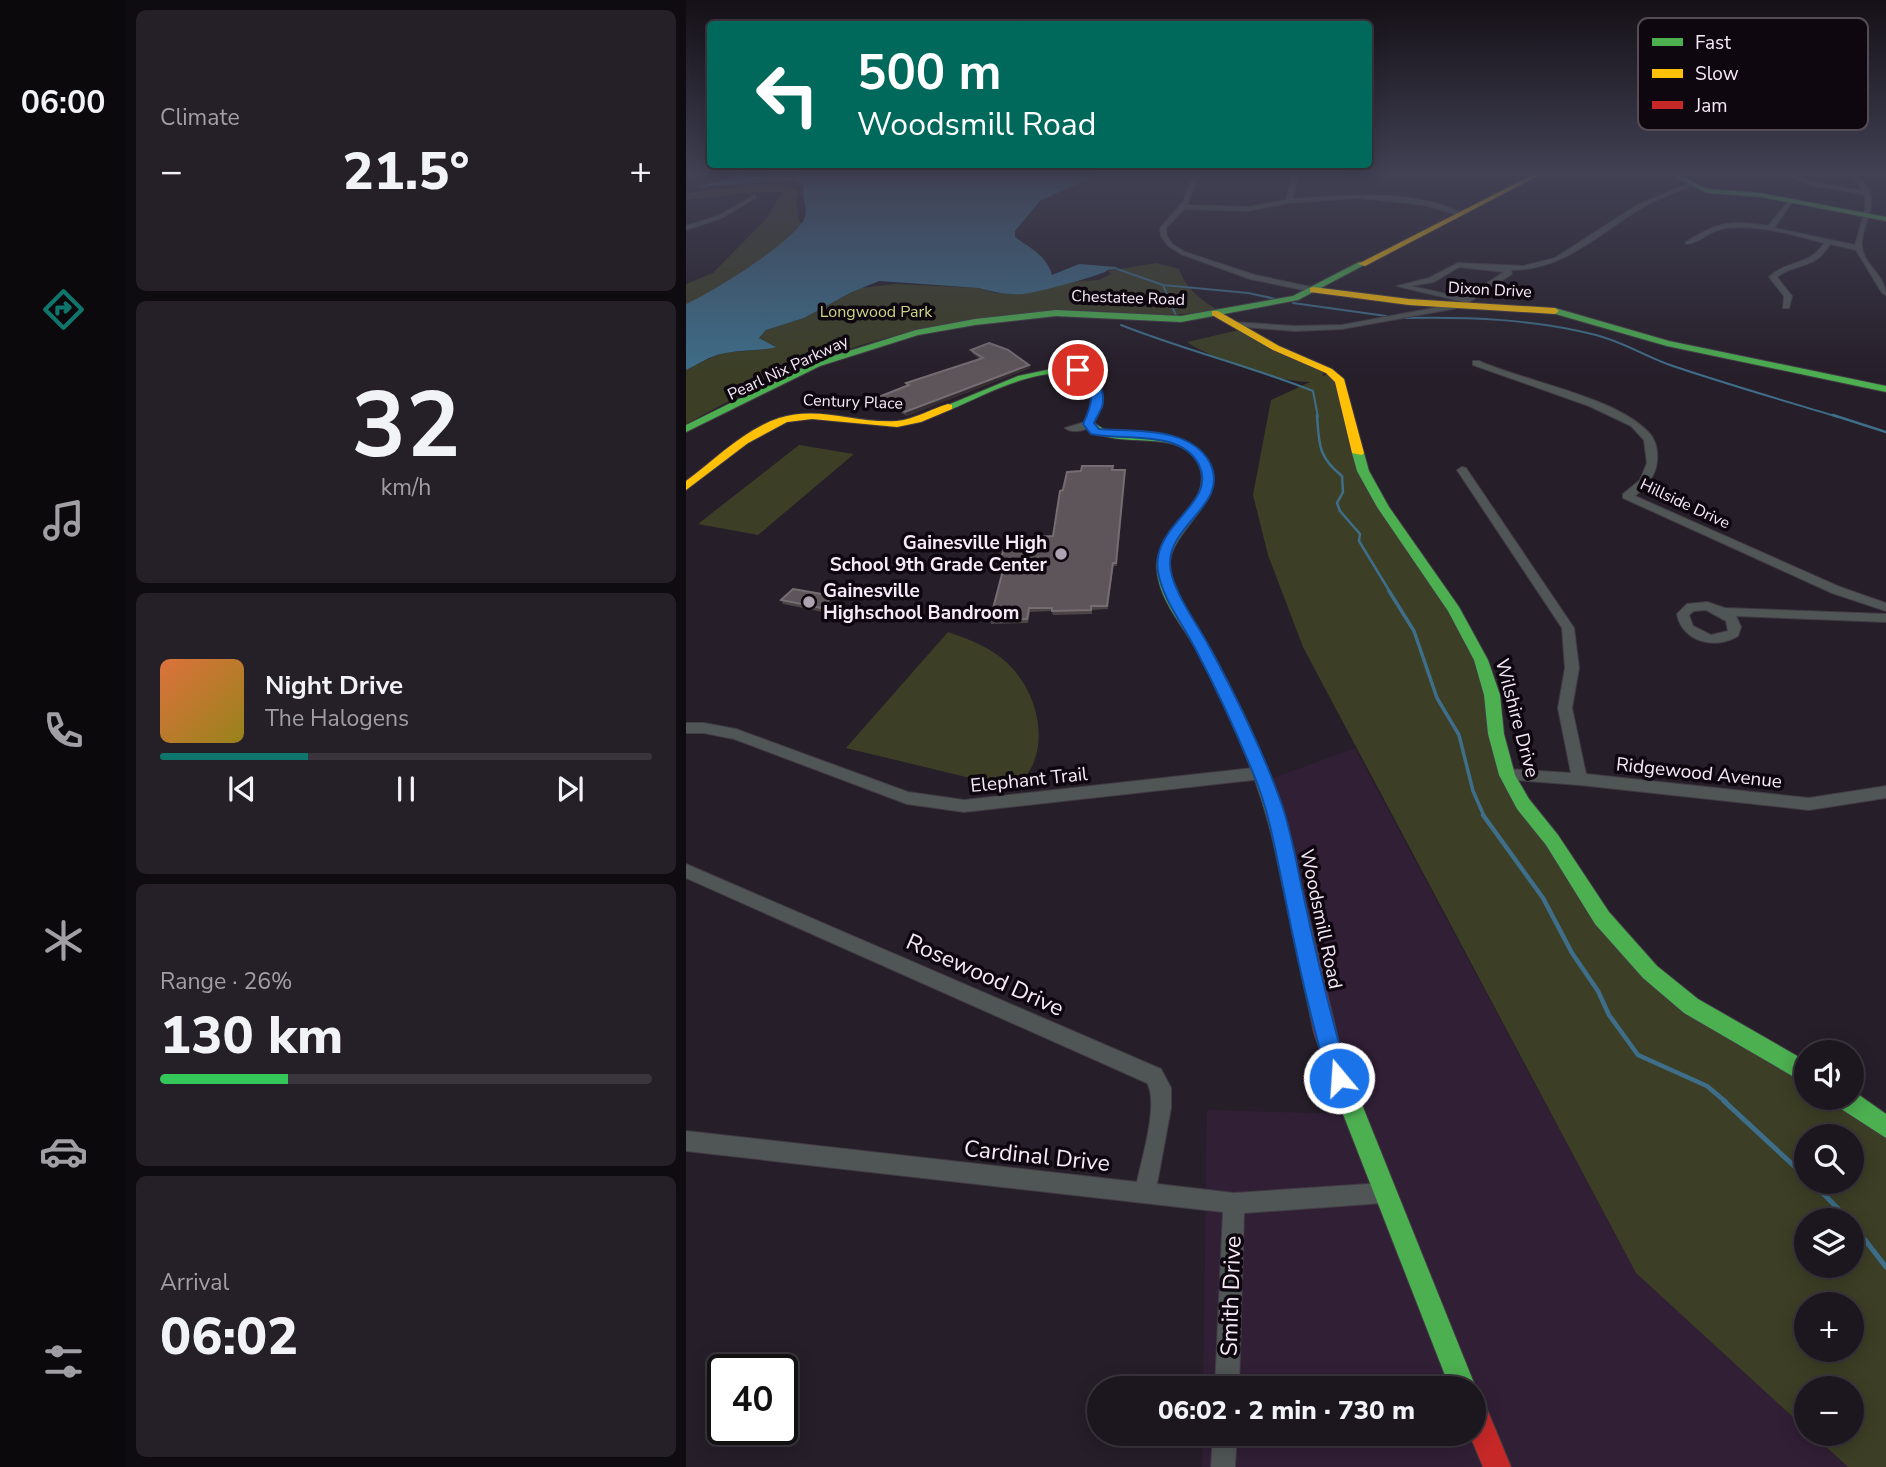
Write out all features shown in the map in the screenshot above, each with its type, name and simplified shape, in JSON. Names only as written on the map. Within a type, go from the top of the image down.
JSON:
[{"type":"street","name":"Dixon Drive","points":[[1168,240],[1175,249],[1253,277],[1313,290],[1455,306],[1569,314],[1667,343],[1886,389]]},
{"type":"street","name":"Chestatee Road","points":[[975,322],[1056,313],[1170,319],[1290,299],[1313,290],[1406,240]]},
{"type":"street","points":[[1501,268],[1509,272],[1465,301],[1401,286],[1431,280],[1458,265],[1535,267],[1555,262],[1588,240]]},
{"type":"street","points":[[1688,243],[1692,240]]},
{"type":"street","points":[[1813,240],[1858,248]]},
{"type":"street","points":[[1860,240],[1858,248],[1886,293]]},
{"type":"street","points":[[1786,306],[1788,296],[1773,277],[1779,271],[1813,263],[1822,256],[1827,244]]},
{"type":"street","points":[[1233,324],[1302,329],[1336,328],[1381,322],[1455,306]]},
{"type":"street","name":"Wilshire Drive","points":[[1214,313],[1276,348],[1329,371],[1340,381],[1363,471],[1383,508],[1454,610],[1481,660],[1492,695],[1496,734],[1507,775],[1523,804],[1552,840],[1602,918],[1650,972],[1691,1006],[1794,1066]]},
{"type":"street","name":"Pearl Nix Parkway","points":[[686,429],[777,382],[839,356],[906,335],[975,322]]},
{"type":"street","name":"Pearl Nix Parkway","points":[[686,438],[826,367],[876,349],[975,322]]},
{"type":"street","name":"Hillside Drive","points":[[1476,363],[1623,418],[1646,436],[1651,444],[1652,466],[1640,488],[1627,496],[1836,590],[1886,607]]},
{"type":"street","name":"Century Place","points":[[686,486],[761,431],[786,419],[803,416],[895,424],[953,407],[1039,372],[1070,369],[1083,373],[1097,390],[1098,405],[1088,424]]},
{"type":"street","points":[[1070,429],[1088,424]]},
{"type":"street","name":"Woodsmill Road","points":[[1088,424],[1095,432],[1104,435],[1174,439],[1191,449],[1204,462],[1208,474],[1206,494],[1172,532],[1166,544],[1163,566],[1181,615],[1201,645],[1262,773],[1286,850],[1324,1033],[1383,1193],[1458,1376]]},
{"type":"street","points":[[1462,470],[1568,628],[1572,668],[1565,708],[1580,779]]},
{"type":"street","points":[[1723,612],[1886,618]]},
{"type":"street","name":"Elephant Trail","points":[[686,728],[704,728],[736,734],[907,798],[964,806],[1262,773]]},
{"type":"street","name":"Ridgewood Avenue","points":[[1507,775],[1580,779],[1809,804],[1886,792]]},
{"type":"street","name":"Rosewood Drive","points":[[686,871],[1154,1076],[1161,1088],[1161,1108],[1145,1193]]},
{"type":"street","points":[[1862,1110],[1886,1127]]},
{"type":"street","name":"Cardinal Drive","points":[[686,1141],[1234,1203],[1383,1193]]},
{"type":"street","name":"Smith Drive","points":[[1227,1376],[1234,1203]]},
{"type":"street","points":[[1486,1442],[1496,1467]]},
{"type":"street","points":[[1223,1467],[1224,1446]]},
{"type":"shaded area","points":[[1355,748],[1636,1273],[1794,1418],[1794,1446],[1825,1446],[1848,1467],[1202,1467],[1203,1446],[1486,1446],[1486,1376],[1203,1376],[1207,1110],[1351,1114],[1298,865],[1254,785]]},
{"type":"green space","points":[[745,240],[793,240],[741,279],[686,308],[686,284],[713,273]]},
{"type":"green space","name":"Longwood Park","points":[[1156,263],[1179,269],[1195,293],[1218,310],[1177,314],[1059,311],[966,321],[905,333],[845,350],[798,368],[686,424],[686,370],[721,354],[775,346],[759,338],[766,330],[804,318],[858,289],[850,284],[861,288],[895,284],[979,288],[995,293],[1025,294],[1070,282],[1099,280],[1111,274],[1108,271]]},
{"type":"green space","points":[[1239,330],[1323,372],[1323,376],[1334,372],[1357,451],[1390,518],[1473,637],[1507,769],[1651,976],[1794,1065],[1794,1110],[1863,1110],[1886,1127],[1886,1467],[1848,1467],[1825,1446],[1864,1446],[1864,1376],[1794,1376],[1794,1418],[1636,1273],[1303,647],[1268,555],[1253,495],[1271,400],[1310,382],[1282,379],[1247,369],[1187,342]]},
{"type":"green space","points":[[799,445],[854,454],[758,535],[698,524]]},
{"type":"green space","points":[[948,632],[978,644],[1000,657],[1015,672],[1030,695],[1038,721],[1038,749],[1033,765],[1020,785],[966,777],[846,748]]},
{"type":"water","points":[[784,240],[1020,240],[1042,258],[1052,275],[1079,264],[1117,269],[1023,294],[879,281],[804,318],[766,330],[759,338],[776,347],[717,355],[686,370],[686,304],[732,278]]},
{"type":"building","points":[[989,343],[1008,350],[1029,365],[905,412],[881,396],[909,385],[906,383],[983,358],[971,350]]},
{"type":"building","name":"Gainesville High School 9th Grade Center","points":[[1082,466],[1113,466],[1112,470],[1125,470],[1116,563],[1113,563],[1107,606],[1091,606],[1091,610],[1052,611],[1052,608],[1029,608],[1027,619],[990,620],[1002,574],[1003,565],[999,565],[1007,538],[1053,536],[1060,491],[1063,490],[1067,472],[1081,471]]},
{"type":"building","name":"Gainesville Highschool Bandroom","points":[[793,589],[833,596],[821,608],[781,600]]},
{"type":"waterway","points":[[1117,269],[1163,285]]},
{"type":"waterway","points":[[1163,285],[1248,293],[1276,299]]},
{"type":"waterway","points":[[1163,285],[1177,318]]},
{"type":"waterway","points":[[1293,303],[1386,316]]},
{"type":"waterway","points":[[1406,318],[1502,320],[1573,330],[1606,338],[1691,372],[1838,417]]},
{"type":"waterway","points":[[1121,325],[1313,391],[1318,417]]},
{"type":"waterway","points":[[1317,415],[1321,449],[1328,463],[1342,476],[1343,492],[1337,503],[1340,511],[1360,534],[1359,541],[1390,592]]},
{"type":"waterway","points":[[1833,415],[1886,432]]},
{"type":"waterway","points":[[1389,591],[1414,631],[1437,698],[1459,735],[1473,791],[1484,816]]},
{"type":"waterway","points":[[1483,815],[1543,898],[1572,953],[1598,991],[1609,1015],[1638,1055],[1707,1086],[1726,1102]]},
{"type":"waterway","points":[[1724,1101],[1794,1166]]},
{"type":"waterway","points":[[1824,1194],[1837,1208]]},
{"type":"waterway","points":[[1864,1239],[1886,1267]]},
{"type":"traffic: fast","points":[[686,429],[817,364],[916,333],[975,322],[1056,313],[1181,319],[1295,298],[1362,264]]},
{"type":"traffic: fast","points":[[1555,311],[1667,343],[1886,389]]},
{"type":"traffic: fast","points":[[948,407],[1000,385],[1042,372],[1078,372],[1091,380],[1098,390],[1096,407],[1088,424],[1101,432],[1116,436],[1180,442],[1193,449],[1203,462],[1208,477],[1206,490],[1170,541],[1164,555],[1163,570],[1170,593],[1207,656],[1252,749],[1276,814],[1287,864]]},
{"type":"traffic: fast","points":[[1358,453],[1363,471],[1383,507],[1454,610],[1481,660],[1492,695],[1496,734],[1507,775],[1523,804],[1552,840],[1602,918],[1650,972],[1691,1006],[1794,1066]]},
{"type":"traffic: fast","points":[[1331,1055],[1458,1376]]},
{"type":"traffic: fast","points":[[1862,1110],[1886,1127]]},
{"type":"traffic: slow","points":[[1362,264],[1408,240]]},
{"type":"traffic: slow","points":[[1313,290],[1409,302],[1555,311]]},
{"type":"traffic: slow","points":[[1215,313],[1276,348],[1329,371],[1340,381],[1358,453]]},
{"type":"traffic: slow","points":[[686,487],[744,440],[784,420],[812,416],[897,424],[948,407]]},
{"type":"traffic: jam","points":[[1287,864],[1331,1055]]},
{"type":"traffic: jam","points":[[1486,1441],[1497,1467]]},
{"type":"place","name":"Gainesville High School 9th Grade Center","points":[[1061,554]]},
{"type":"place","name":"Gainesville Highschool Bandroom","points":[[809,602]]},
{"type":"route","points":[[1078,370],[1090,379],[1097,390],[1098,405],[1088,424],[1095,432],[1174,439],[1191,449],[1204,462],[1208,474],[1208,489],[1202,500],[1172,532],[1166,544],[1163,566],[1181,615],[1201,645],[1262,773],[1275,808],[1319,1012],[1339,1078]]}]
